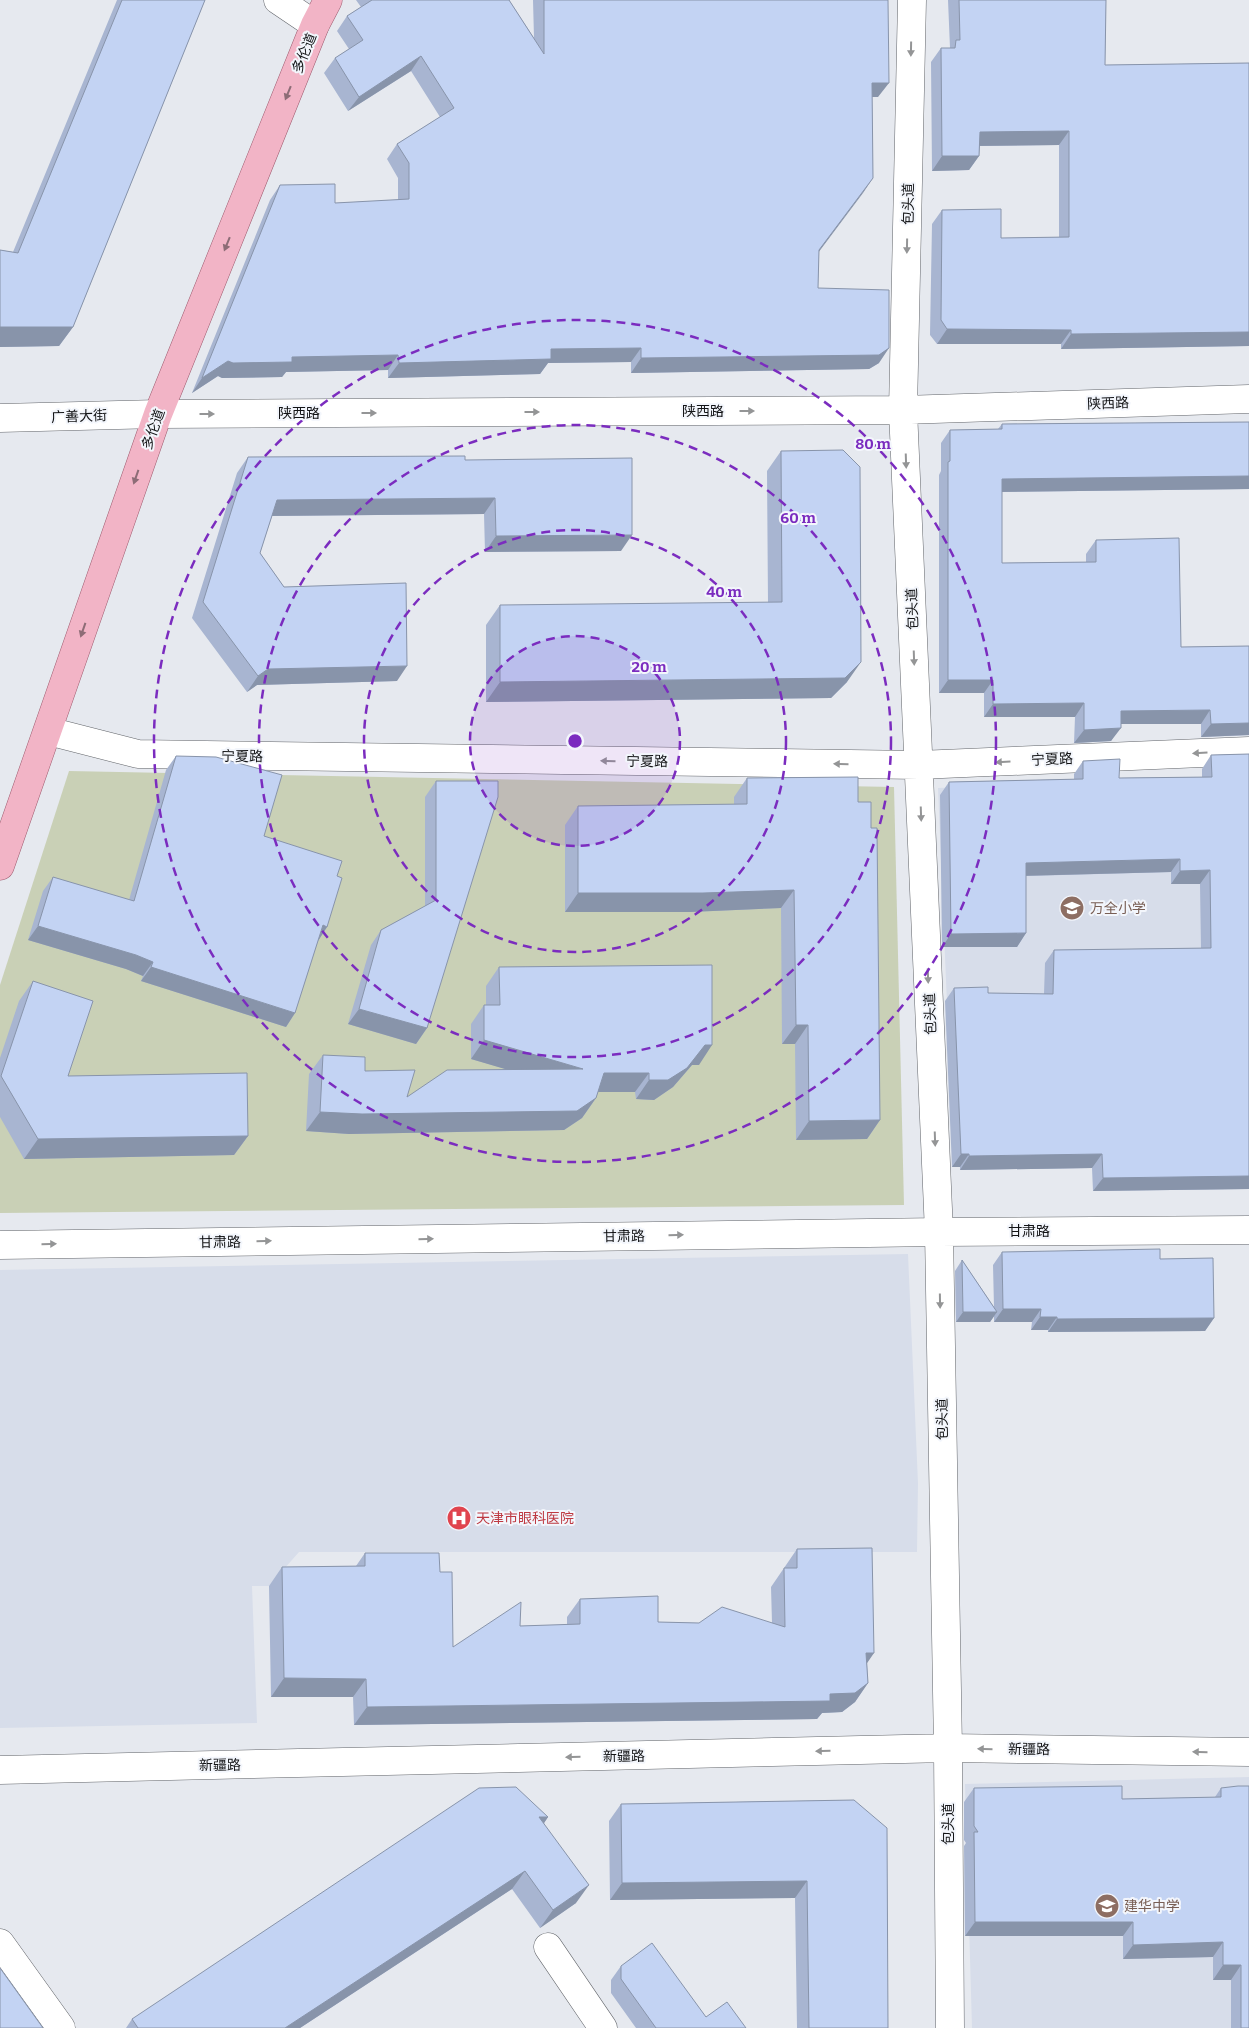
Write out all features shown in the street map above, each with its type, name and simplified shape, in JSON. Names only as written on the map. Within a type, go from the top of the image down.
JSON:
[{"type":"main road","name":"多伦道","points":[[0,866],[158,414],[315,25],[328,0]]},
{"type":"street","points":[[278,0],[315,25]]},
{"type":"street","name":"包头道","points":[[912,0],[904,410],[939,1232],[948,1748],[950,2028]]},
{"type":"street","name":"陕西路","points":[[158,414],[904,410],[1249,398]]},
{"type":"street","name":"广善大街","points":[[0,418],[158,414]]},
{"type":"street","name":"宁夏路","points":[[48,731],[138,754],[919,765],[1249,751]]},
{"type":"street","name":"甘肃路","points":[[0,1245],[939,1232],[1249,1230]]},
{"type":"street","name":"新疆路","points":[[0,1770],[948,1748],[1249,1752]]},
{"type":"street","points":[[0,1943],[61,2028]]},
{"type":"street","points":[[548,1947],[603,2028]]},
{"type":"shaded area","name":"万全小学","points":[[1196,777],[1207,1027],[948,1028],[938,788]]},
{"type":"shaded area","name":"天津市眼科医院","points":[[908,1254],[918,1483],[917,1552],[299,1552],[269,1586],[252,1586],[257,1723],[0,1728],[0,1270]]},
{"type":"shaded area","name":"建华中学","points":[[1249,1777],[1249,2028],[972,2028],[965,1784]]},
{"type":"green space","points":[[69,771],[894,787],[904,1205],[0,1213],[0,985]]},
{"type":"building","points":[[122,0],[205,0],[73,327],[0,327],[0,250],[18,253]]},
{"type":"building","points":[[372,0],[509,0],[544,54],[544,0],[888,0],[889,83],[872,83],[873,178],[819,250],[818,288],[889,290],[889,348],[879,355],[641,358],[641,348],[551,349],[551,359],[399,363],[398,355],[292,357],[292,362],[233,363],[228,361],[202,378],[280,185],[335,184],[335,203],[409,199],[409,163],[397,144],[454,108],[421,56],[359,97],[335,58],[363,40],[347,16]]},
{"type":"building","points":[[959,0],[1106,0],[1105,65],[1249,63],[1249,332],[1071,334],[1071,330],[947,329],[941,320],[942,210],[1001,209],[1001,238],[1069,237],[1069,131],[980,132],[979,156],[942,156],[941,48],[955,48],[956,40],[960,40]]},
{"type":"building","points":[[1249,422],[1249,476],[1002,479],[1002,563],[1096,562],[1096,540],[1179,538],[1181,647],[1249,646],[1249,723],[1211,724],[1210,710],[1121,711],[1121,728],[1084,730],[1084,703],[993,704],[993,680],[948,680],[948,462],[950,461],[950,430],[1002,429],[1002,424]]},
{"type":"building","points":[[843,450],[860,467],[861,662],[845,678],[500,682],[500,605],[782,602],[781,451]]},
{"type":"building","points":[[465,456],[465,460],[632,458],[632,535],[496,536],[495,498],[277,500],[260,553],[284,587],[406,583],[407,666],[268,669],[258,676],[203,602],[248,457]]},
{"type":"building","points":[[1249,754],[1249,1176],[1103,1178],[1102,1154],[969,1156],[969,1154],[961,1154],[954,988],[988,987],[988,993],[1053,994],[1054,950],[1211,948],[1210,870],[1180,871],[1180,859],[1026,863],[1026,933],[951,934],[949,782],[1083,779],[1083,761],[1120,759],[1119,778],[1212,777],[1211,755]]},
{"type":"building","points":[[176,756],[216,757],[282,775],[264,836],[342,861],[337,876],[342,878],[327,927],[323,925],[295,1013],[151,967],[153,962],[136,955],[38,926],[53,877],[134,901]]},
{"type":"building","points":[[858,777],[858,802],[871,802],[871,828],[877,828],[880,1120],[809,1121],[808,1025],[796,1025],[794,890],[703,893],[578,893],[578,806],[747,804],[747,778]]},
{"type":"building","points":[[436,781],[498,781],[498,797],[427,1028],[359,1009],[381,930],[436,900]]},
{"type":"building","points":[[712,965],[712,1045],[705,1045],[687,1068],[668,1080],[649,1080],[649,1073],[604,1073],[596,1098],[577,1111],[362,1114],[320,1112],[323,1055],[365,1057],[365,1071],[415,1070],[407,1097],[447,1070],[583,1069],[484,1040],[484,1005],[500,1005],[499,967]]},
{"type":"building","points":[[33,981],[93,1001],[68,1076],[247,1073],[248,1136],[38,1139],[1,1076]]},
{"type":"building","points":[[1160,1249],[1160,1259],[1213,1258],[1214,1318],[1057,1319],[1057,1317],[1040,1317],[1041,1309],[1003,1309],[1002,1252]]},
{"type":"building","points":[[962,1260],[997,1312],[963,1312]]},
{"type":"building","points":[[872,1548],[874,1653],[866,1653],[868,1683],[855,1693],[830,1694],[830,1701],[367,1707],[366,1679],[284,1678],[282,1567],[365,1566],[365,1553],[439,1553],[440,1572],[452,1572],[453,1647],[521,1602],[520,1626],[580,1624],[580,1599],[658,1596],[658,1622],[699,1623],[722,1607],[785,1627],[784,1568],[797,1568],[797,1549]]},
{"type":"building","points":[[1122,1786],[1122,1799],[1221,1797],[1221,1788],[1249,1786],[1249,2028],[1241,2028],[1241,1965],[1223,1965],[1223,1942],[1133,1945],[1133,1922],[975,1922],[974,1832],[978,1832],[974,1826],[974,1788]]},
{"type":"building","points":[[516,1787],[548,1817],[539,1817],[589,1885],[553,1910],[525,1871],[285,2028],[138,2028],[132,2019],[479,1788]]},
{"type":"building","points":[[854,1800],[887,1828],[888,2028],[809,2028],[807,1881],[622,1883],[621,1804]]},
{"type":"building","points":[[652,1943],[706,2017],[727,2002],[746,2028],[656,2028],[621,1979],[621,1966]]},
{"type":"building","points":[[0,1968],[43,2028],[0,2028]]},
{"type":"place","name":"万全小学","points":[[1072,908]]},
{"type":"place","name":"天津市眼科医院","points":[[459,1518]]},
{"type":"place","name":"建华中学","points":[[1107,1906]]}]
